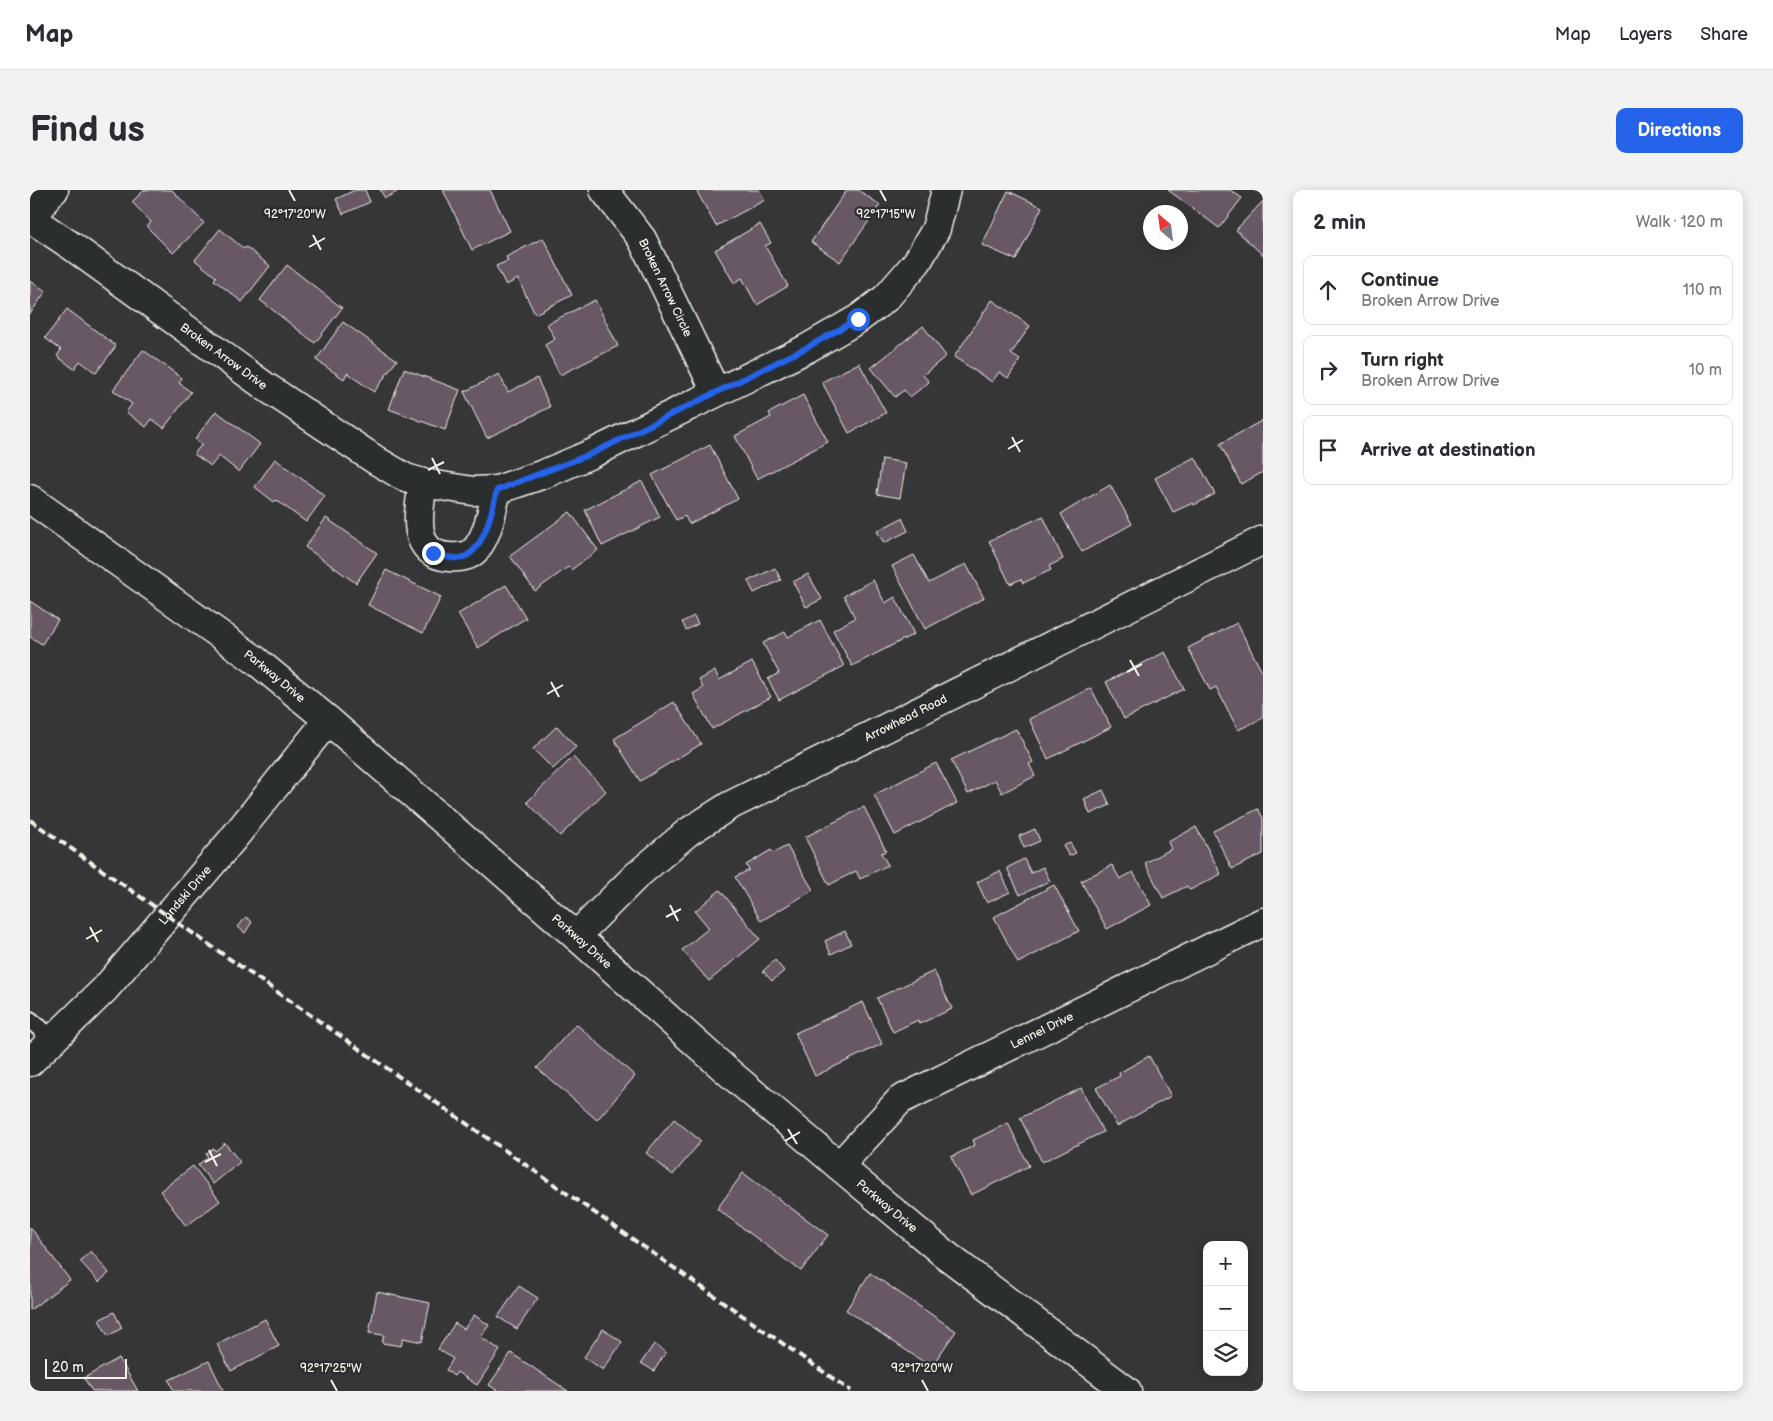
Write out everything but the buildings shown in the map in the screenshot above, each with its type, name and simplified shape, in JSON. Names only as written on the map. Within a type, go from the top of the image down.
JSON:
[{"type":"street","points":[[32,219],[47,196],[54,190]]},
{"type":"street","name":"Broken Arrow Circle","points":[[604,190],[642,239],[716,392]]},
{"type":"street","name":"Broken Arrow Drive","points":[[32,219],[266,387],[377,461],[406,478],[423,483],[473,491],[497,490],[591,454],[806,348],[858,319],[886,298],[917,262],[936,229],[946,190]]},
{"type":"street","points":[[423,483],[418,519],[419,530],[433,553],[446,557],[459,558],[469,555],[476,549],[490,518],[497,490]]},
{"type":"street","name":"Parkway Drive","points":[[30,499],[254,659],[328,720],[576,936],[726,1070],[839,1166],[942,1252],[1127,1391]]},
{"type":"street","name":"Arrowhead Road","points":[[576,936],[651,864],[688,832],[729,806],[1263,540]]},
{"type":"street","name":"Landski Drive","points":[[30,1062],[105,989],[232,840],[328,720]]},
{"type":"street","name":"Lennel Drive","points":[[839,1166],[900,1100],[1263,922]]},
{"type":"lane","points":[[30,1020],[54,1040]]},
{"type":"railway","points":[[30,820],[851,1391]]},
{"type":"route","points":[[433,553],[459,558],[469,555],[476,549],[490,518],[497,490],[544,474],[591,454],[806,348],[858,319]]}]
